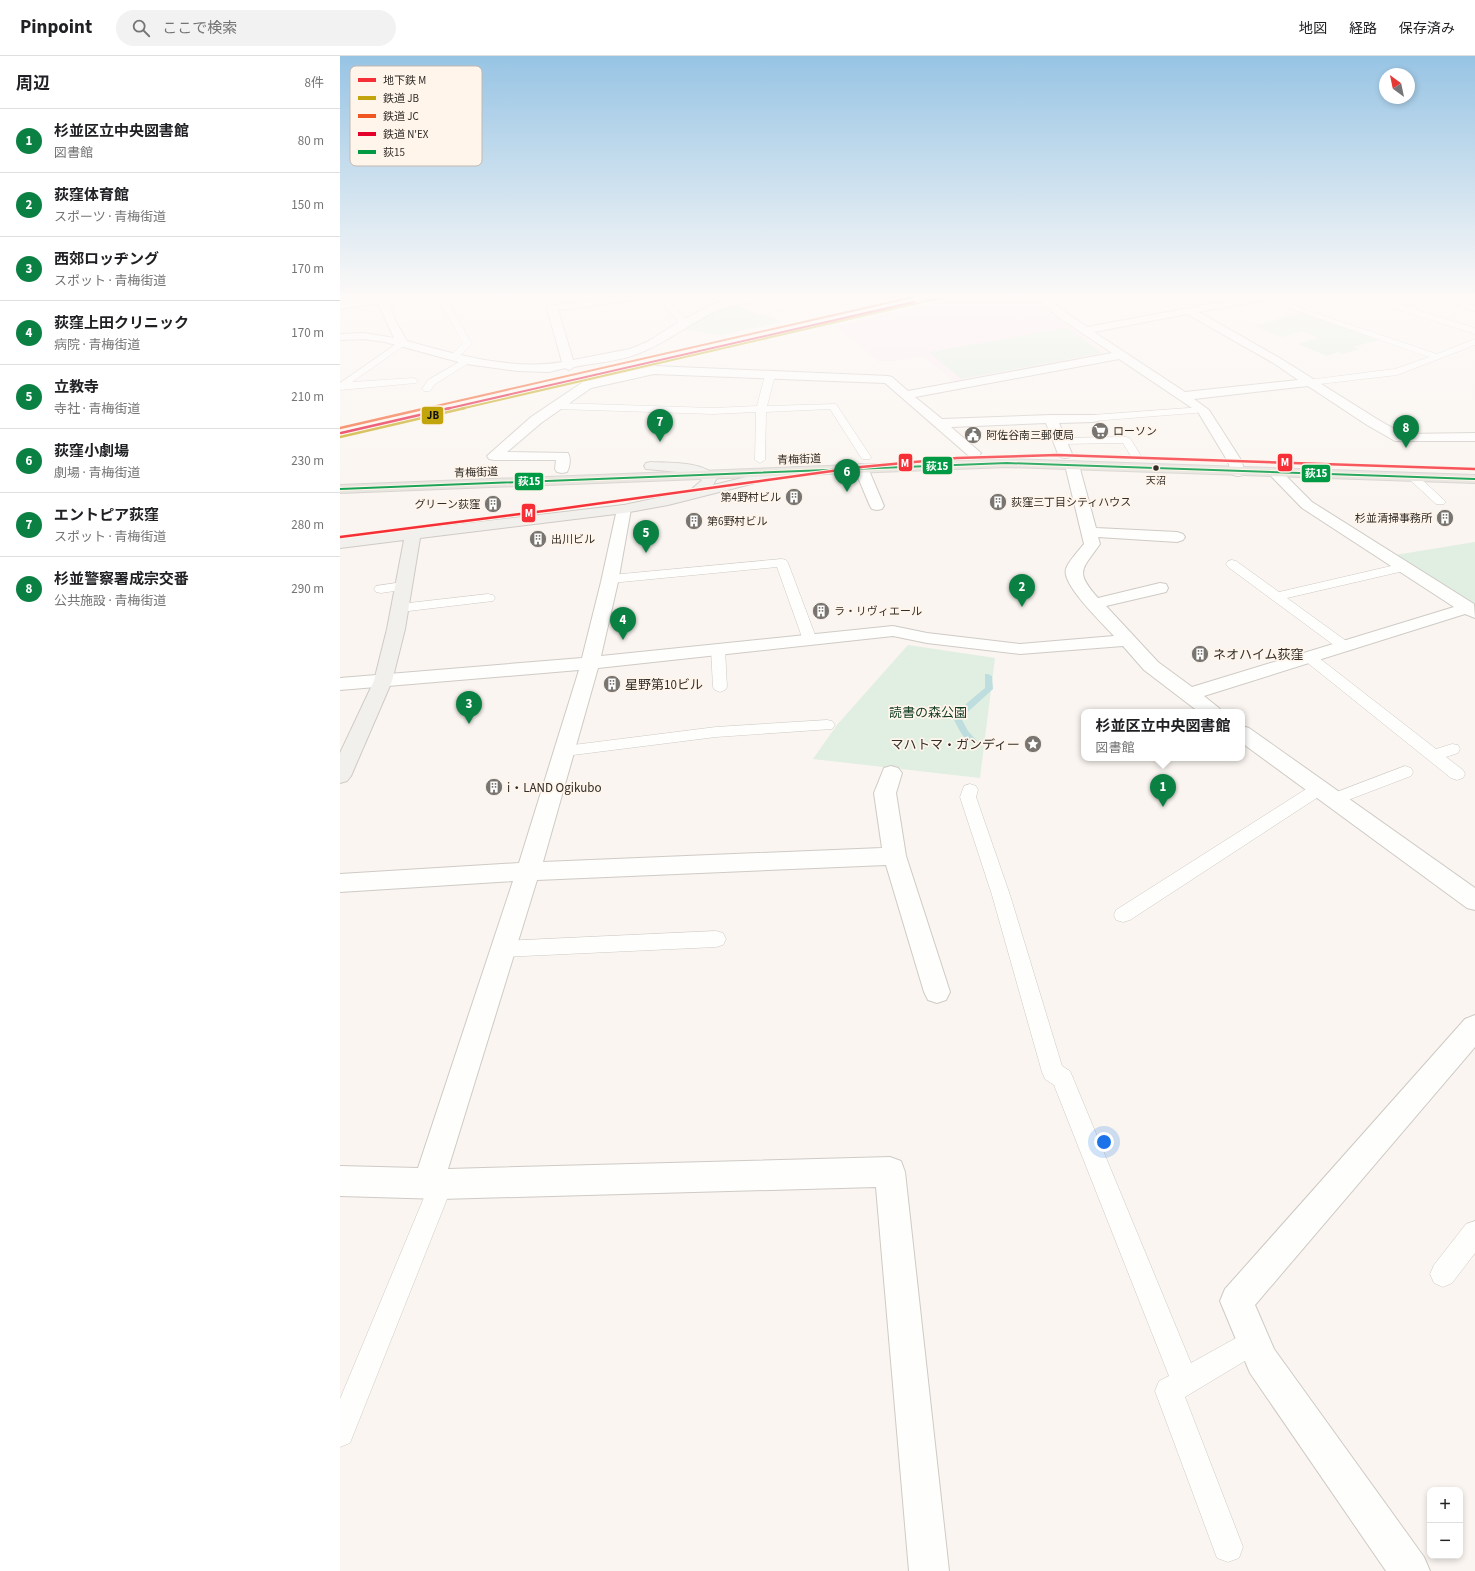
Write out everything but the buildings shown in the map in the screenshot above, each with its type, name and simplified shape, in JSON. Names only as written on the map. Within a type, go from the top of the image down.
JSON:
[{"type":"main road","name":"青梅街道","points":[[340,477],[651,466],[760,460],[800,465],[864,462],[974,453],[1065,453],[1136,456],[1236,466],[1275,473],[1475,479]]},
{"type":"main road","name":"青梅街道","points":[[864,462],[1007,463],[1065,453],[1236,466],[1475,465]]},
{"type":"main road","name":"青梅街道","points":[[340,489],[744,473]]},
{"type":"street","points":[[540,368],[552,368]]},
{"type":"street","points":[[905,395],[1053,368]]},
{"type":"street","points":[[1141,368],[1203,410],[1236,466]]},
{"type":"street","points":[[1286,368],[1400,438],[1475,437]]},
{"type":"street","points":[[562,469],[563,456],[494,456],[536,420],[559,406],[587,385],[654,370],[888,380],[974,453]]},
{"type":"street","points":[[1184,396],[1311,382]]},
{"type":"street","points":[[939,423],[1093,418]]},
{"type":"street","points":[[1051,419],[1065,453],[1090,532],[1092,544],[1074,569],[1074,575],[1079,587],[1151,666],[1208,709]]},
{"type":"street","points":[[864,462],[877,506]]},
{"type":"street","points":[[687,496],[744,473],[800,465]]},
{"type":"street","points":[[340,542],[624,509],[668,501],[759,478],[800,465]]},
{"type":"street","points":[[651,466],[693,470],[710,478],[707,484],[687,496]]},
{"type":"street","points":[[1275,473],[1307,505],[1472,610]]},
{"type":"street","points":[[676,476],[688,482],[687,496]]},
{"type":"street","points":[[435,1184],[503,949],[565,751],[611,579],[624,509]]},
{"type":"street","points":[[1090,532],[1177,537]]},
{"type":"street","points":[[340,776],[383,681],[400,608],[413,534]]},
{"type":"street","points":[[1093,604],[1160,588]]},
{"type":"street","points":[[1188,695],[1344,646],[1472,610]]},
{"type":"street","points":[[340,684],[589,663],[893,631],[927,638],[1020,649],[1127,640]]},
{"type":"street","points":[[905,640],[1011,656]]},
{"type":"street","points":[[1245,735],[1475,901]]},
{"type":"street","points":[[891,773],[885,793],[895,856],[937,992]]},
{"type":"street","points":[[340,883],[528,871],[895,856]]},
{"type":"street","points":[[1410,1571],[1262,1360],[1237,1301],[1475,1027]]},
{"type":"street","points":[[340,1181],[435,1184],[890,1172],[929,1571]]},
{"type":"lane","points":[[342,384],[366,368]]},
{"type":"lane","points":[[427,389],[431,382],[455,368]]},
{"type":"lane","points":[[1311,382],[1397,372],[1407,368]]},
{"type":"lane","points":[[760,460],[761,409],[770,375]]},
{"type":"lane","points":[[342,384],[413,381]]},
{"type":"lane","points":[[559,406],[713,411],[833,406],[864,462]]},
{"type":"lane","points":[[1093,418],[1203,410]]},
{"type":"lane","points":[[1413,477],[1440,502]]},
{"type":"lane","points":[[611,579],[782,563],[810,640]]},
{"type":"lane","points":[[1232,564],[1344,646]]},
{"type":"lane","points":[[1276,597],[1404,567]]},
{"type":"lane","points":[[381,589],[403,586]]},
{"type":"lane","points":[[400,608],[488,598]]},
{"type":"lane","points":[[718,649],[720,687]]},
{"type":"lane","points":[[1309,657],[1457,774]]},
{"type":"lane","points":[[565,751],[716,732],[827,724]]},
{"type":"lane","points":[[1434,756],[1452,750]]},
{"type":"lane","points":[[1123,915],[1327,793],[1405,772]]},
{"type":"lane","points":[[970,790],[968,797],[1001,895],[1053,1072],[1062,1078],[1185,1382]]},
{"type":"lane","points":[[503,949],[716,939]]},
{"type":"lane","points":[[340,1433],[435,1184]]},
{"type":"lane","points":[[1443,1274],[1475,1233]]},
{"type":"lane","points":[[1228,1546],[1169,1391],[1254,1342]]},
{"type":"shaded area","points":[[937,368],[1028,368],[954,382]]},
{"type":"green space","points":[[948,368],[1022,368],[961,379]]},
{"type":"green space","points":[[1475,542],[1475,606],[1395,555]]},
{"type":"green space","name":"読書の森公園","points":[[908,645],[995,658],[980,778],[813,759],[837,725]]},
{"type":"waterway","points":[[973,741],[965,733],[957,718],[989,689],[988,676]]},
{"type":"metro line","name":"M","points":[[340,537],[552,510],[861,467],[957,458],[1057,455],[1475,469]]},
{"type":"rail line","name":"JC","points":[[340,428],[604,368]]},
{"type":"rail line","name":"N'EX","points":[[341,433],[627,368]]},
{"type":"rail line","name":"JB","points":[[340,437],[639,368]]},
{"type":"transit line","name":"荻15","points":[[340,489],[1007,463],[1475,479]]},
{"type":"place","name":"ローソン","points":[[1100,431]]},
{"type":"place","name":"阿佐谷南三郵便局","points":[[973,435]]},
{"type":"place","name":"エントピア荻窪","points":[[660,442]]},
{"type":"place","name":"杉並警察署成宗交番","points":[[1406,448]]},
{"type":"place","name":"天沼","points":[[1156,468]]},
{"type":"place","name":"荻窪小劇場","points":[[847,492]]},
{"type":"place","name":"第4野村ビル","points":[[794,497]]},
{"type":"place","name":"荻窪三丁目シティハウス","points":[[998,502]]},
{"type":"place","name":"グリーン荻窪","points":[[493,504]]},
{"type":"place","name":"杉並清掃事務所","points":[[1445,518]]},
{"type":"place","name":"第6野村ビル","points":[[694,521]]},
{"type":"place","name":"出川ビル","points":[[538,539]]},
{"type":"place","name":"立教寺","points":[[646,553]]},
{"type":"place","name":"荻窪体育館","points":[[1022,607]]},
{"type":"place","name":"ラ・リヴィエール","points":[[821,611]]},
{"type":"place","name":"荻窪上田クリニック","points":[[623,640]]},
{"type":"place","name":"ネオハイム荻窪","points":[[1200,654]]},
{"type":"place","name":"星野第10ビル","points":[[612,684]]},
{"type":"place","name":"西郊ロッヂング","points":[[469,724]]},
{"type":"place","name":"マハトマ・ガンディー","points":[[1033,744]]},
{"type":"place","name":"i・LAND Ogikubo","points":[[494,787]]},
{"type":"place","name":"杉並区立中央図書館","points":[[1163,807]]}]
